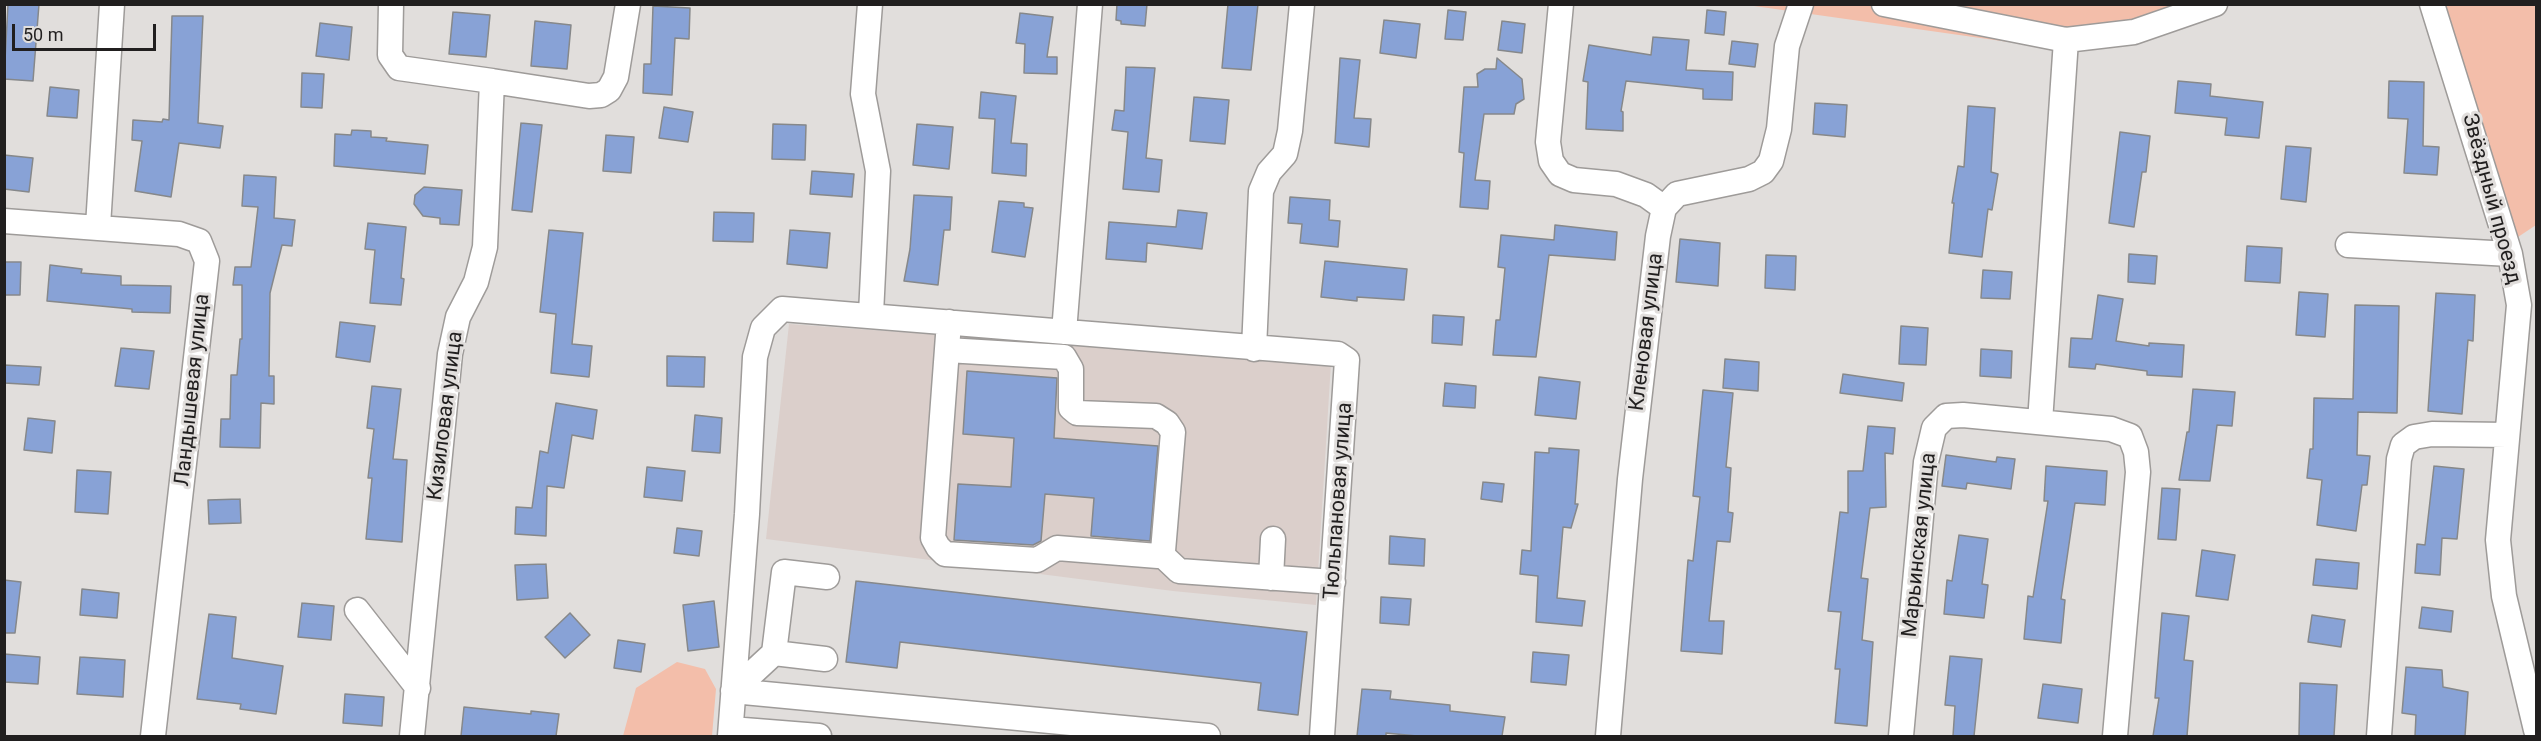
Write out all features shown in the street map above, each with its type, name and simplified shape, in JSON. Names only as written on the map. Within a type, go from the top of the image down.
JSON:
[{"type":"street","points":[[98,226],[112,4]]},
{"type":"street","points":[[391,4],[390,55],[399,68],[589,96],[601,95],[609,90],[616,77],[628,4]]},
{"type":"street","points":[[870,4],[863,94],[878,171],[871,314]]},
{"type":"street","points":[[1064,332],[1090,4]]},
{"type":"street","points":[[1254,349],[1261,191],[1269,172],[1285,154],[1290,131],[1302,4]]},
{"type":"street","points":[[1562,4],[1548,142],[1551,161],[1560,174],[1574,180],[1616,184],[1646,195],[1664,208],[1677,194],[1749,179],[1763,172],[1771,161],[1779,129],[1787,46],[1801,4]]},
{"type":"street","points":[[1884,4],[2066,40],[2134,32],[2215,4]]},
{"type":"street","name":"Звёздный проезд","points":[[2432,4],[2510,254],[2519,305],[2498,540],[2504,596],[2536,730]]},
{"type":"street","points":[[2040,422],[2066,40]]},
{"type":"street","name":"Кизиловая улица","points":[[412,736],[450,354],[458,317],[476,282],[485,247],[492,81]]},
{"type":"street","name":"Кленовая улица","points":[[1608,736],[1630,478],[1658,236],[1664,208]]},
{"type":"street","name":"Ландышевая улица","points":[[4,221],[98,226],[179,234],[199,241],[207,261],[153,736]]},
{"type":"street","points":[[2348,245],[2510,254]]},
{"type":"street","name":"Тюльпановая улица","points":[[733,691],[747,514],[755,357],[762,328],[783,309],[871,314],[1254,349],[1338,354],[1347,360],[1322,736]]},
{"type":"street","points":[[947,350],[1064,357],[1071,369],[1071,408],[1077,413],[1156,416],[1167,423],[1173,432],[1163,551],[1158,556],[1057,548],[1037,560],[945,554],[933,538],[949,322]]},
{"type":"street","name":"Марьинская улица","points":[[1901,736],[1926,462],[1934,428],[1946,416],[1963,415],[2111,429],[2130,436],[2136,452],[2138,472],[2115,736]]},
{"type":"street","points":[[2379,736],[2398,459],[2403,445],[2414,437],[2432,434],[2507,435]]},
{"type":"street","points":[[1271,578],[1273,539]]},
{"type":"street","points":[[1160,554],[1179,571],[1333,582]]},
{"type":"street","points":[[819,736],[731,733],[733,691],[774,653],[784,572],[827,577]]},
{"type":"street","points":[[357,610],[418,688]]},
{"type":"street","points":[[774,653],[825,659]]},
{"type":"street","points":[[733,691],[1208,736]]},
{"type":"shaded area","points":[[1747,5],[2206,5],[2051,48]]},
{"type":"shaded area","points":[[2441,5],[2536,5],[2536,225],[2518,237]]},
{"type":"shaded area","points":[[789,324],[1331,363],[1316,605],[1173,591],[766,539]]},
{"type":"shaded area","points":[[677,662],[705,669],[716,689],[712,736],[623,736],[636,688]]},
{"type":"building","points":[[8,4],[39,4],[33,81],[4,79]]},
{"type":"building","points":[[1117,4],[1147,4],[1145,26],[1121,24],[1121,21],[1116,20]]},
{"type":"building","points":[[1228,4],[1258,4],[1251,70],[1222,68]]},
{"type":"building","points":[[653,6],[690,8],[689,39],[675,38],[672,95],[643,93],[644,64],[651,64]]},
{"type":"building","points":[[1448,10],[1466,12],[1463,40],[1445,39]]},
{"type":"building","points":[[1707,10],[1726,12],[1724,35],[1705,33]]},
{"type":"building","points":[[453,12],[490,15],[486,57],[449,54]]},
{"type":"building","points":[[1020,13],[1053,17],[1047,57],[1057,57],[1057,74],[1024,73],[1025,44],[1016,43]]},
{"type":"building","points":[[172,16],[203,16],[198,123],[223,126],[220,148],[179,143],[171,197],[135,191],[142,141],[132,140],[133,120],[162,122],[163,119],[169,120]]},
{"type":"building","points":[[1384,20],[1420,24],[1416,58],[1380,53]]},
{"type":"building","points":[[535,21],[571,25],[567,69],[531,66]]},
{"type":"building","points":[[1502,21],[1525,24],[1522,53],[1498,50]]},
{"type":"building","points":[[320,23],[352,27],[349,60],[316,56]]},
{"type":"building","points":[[1653,37],[1689,40],[1686,70],[1733,72],[1732,100],[1703,99],[1703,89],[1626,81],[1621,111],[1623,112],[1623,131],[1586,129],[1588,82],[1583,81],[1589,45],[1651,55]]},
{"type":"building","points":[[1732,41],[1758,44],[1755,67],[1729,64]]},
{"type":"building","points":[[1340,58],[1360,60],[1354,118],[1371,119],[1369,147],[1335,143]]},
{"type":"building","points":[[1497,58],[1522,79],[1524,99],[1516,104],[1514,114],[1484,114],[1475,180],[1490,181],[1488,209],[1460,207],[1464,153],[1459,152],[1464,87],[1478,87],[1477,74],[1485,69],[1496,69]]},
{"type":"building","points":[[1126,67],[1155,68],[1146,158],[1162,160],[1159,192],[1123,189],[1128,132],[1112,130],[1115,110],[1124,111]]},
{"type":"building","points":[[302,73],[324,74],[322,108],[301,107]]},
{"type":"building","points":[[2178,81],[2211,84],[2210,96],[2263,102],[2259,138],[2225,135],[2227,118],[2175,113]]},
{"type":"building","points":[[2389,81],[2424,82],[2423,146],[2439,147],[2437,175],[2404,173],[2408,119],[2388,118]]},
{"type":"building","points":[[50,87],[79,90],[77,118],[47,116]]},
{"type":"building","points":[[981,92],[1016,96],[1011,143],[1027,144],[1026,176],[992,173],[995,119],[979,118]]},
{"type":"building","points":[[1194,97],[1229,100],[1225,144],[1190,141]]},
{"type":"building","points":[[1815,103],[1847,105],[1845,137],[1813,134]]},
{"type":"building","points":[[1968,106],[1995,108],[1991,172],[1998,174],[1992,210],[1988,209],[1982,257],[1949,253],[1954,203],[1952,203],[1958,166],[1964,167]]},
{"type":"building","points":[[664,107],[693,112],[688,142],[659,138]]},
{"type":"building","points":[[521,123],[542,125],[532,212],[512,210]]},
{"type":"building","points":[[773,124],[806,125],[805,160],[772,159]]},
{"type":"building","points":[[917,124],[953,127],[949,169],[913,165]]},
{"type":"building","points":[[352,130],[371,131],[371,137],[387,138],[386,141],[428,145],[425,174],[334,166],[335,134],[351,135]]},
{"type":"building","points":[[2120,132],[2150,136],[2146,172],[2142,172],[2134,227],[2109,223]]},
{"type":"building","points":[[606,135],[634,137],[631,173],[603,171]]},
{"type":"building","points":[[2286,146],[2311,148],[2306,202],[2281,199]]},
{"type":"building","points":[[4,155],[33,158],[29,192],[4,189]]},
{"type":"building","points":[[812,171],[854,174],[852,197],[810,194]]},
{"type":"building","points":[[244,175],[276,177],[274,218],[295,220],[292,246],[282,245],[270,293],[269,376],[274,376],[274,404],[261,403],[260,448],[220,447],[221,419],[230,419],[231,375],[237,375],[240,339],[242,339],[242,285],[233,285],[235,267],[251,267],[258,207],[242,206]]},
{"type":"building","points":[[424,187],[462,190],[459,225],[440,224],[440,218],[423,216],[414,204],[415,195]]},
{"type":"building","points":[[914,195],[952,197],[950,230],[944,230],[938,285],[904,281],[910,249]]},
{"type":"building","points":[[1290,197],[1330,200],[1329,220],[1340,221],[1338,247],[1300,243],[1302,224],[1288,223]]},
{"type":"building","points":[[999,201],[1024,203],[1024,207],[1033,208],[1025,257],[992,252]]},
{"type":"building","points":[[1178,210],[1207,213],[1202,249],[1147,243],[1146,262],[1106,259],[1109,222],[1176,227]]},
{"type":"building","points":[[714,212],[754,213],[753,242],[713,241]]},
{"type":"building","points":[[368,223],[406,227],[401,305],[370,303],[375,250],[365,249]]},
{"type":"building","points":[[1555,225],[1617,232],[1615,260],[1549,255],[1536,357],[1493,355],[1496,320],[1500,320],[1505,268],[1498,267],[1501,235],[1554,240]]},
{"type":"building","points":[[549,230],[583,233],[572,344],[592,346],[589,377],[551,373],[556,314],[540,312]]},
{"type":"building","points":[[790,230],[830,233],[827,268],[787,264]]},
{"type":"building","points":[[1680,239],[1720,243],[1718,286],[1676,282]]},
{"type":"building","points":[[2247,246],[2282,248],[2280,283],[2245,281]]},
{"type":"building","points":[[2129,254],[2157,256],[2155,284],[2128,282]]},
{"type":"building","points":[[1766,255],[1796,256],[1795,290],[1765,288]]},
{"type":"building","points":[[1325,261],[1407,269],[1404,300],[1357,297],[1357,301],[1321,297]]},
{"type":"building","points":[[4,262],[21,262],[20,295],[4,295]]},
{"type":"building","points":[[50,265],[82,269],[81,273],[121,276],[121,285],[171,286],[170,313],[132,312],[132,309],[47,301]]},
{"type":"building","points":[[1983,270],[2012,272],[2010,299],[1981,298]]},
{"type":"building","points":[[2299,292],[2328,294],[2325,337],[2296,335]]},
{"type":"building","points":[[2436,293],[2475,295],[2473,341],[2468,340],[2462,414],[2428,411]]},
{"type":"building","points":[[2098,295],[2123,299],[2116,341],[2149,346],[2149,343],[2184,345],[2182,377],[2147,375],[2147,371],[2096,364],[2095,369],[2069,367],[2071,338],[2092,339]]},
{"type":"building","points":[[2355,305],[2399,306],[2397,413],[2358,412],[2357,455],[2370,456],[2367,485],[2362,485],[2356,531],[2317,525],[2322,480],[2307,478],[2310,449],[2313,449],[2314,398],[2353,399]]},
{"type":"building","points":[[1433,315],[1464,317],[1462,345],[1432,343]]},
{"type":"building","points":[[340,322],[375,326],[370,362],[336,357]]},
{"type":"building","points":[[1901,326],[1928,328],[1926,365],[1899,364]]},
{"type":"building","points":[[121,348],[154,351],[149,389],[115,386]]},
{"type":"building","points":[[1981,349],[2012,351],[2011,378],[1980,376]]},
{"type":"building","points":[[667,356],[705,357],[704,387],[667,386]]},
{"type":"building","points":[[1725,359],[1759,362],[1758,391],[1723,388]]},
{"type":"building","points":[[4,365],[41,367],[39,385],[4,383]]},
{"type":"building","points":[[967,371],[1057,378],[1054,438],[1158,446],[1150,541],[1091,536],[1094,498],[1045,494],[1041,541],[1033,545],[954,540],[958,484],[1011,487],[1014,438],[963,434]]},
{"type":"building","points":[[1843,374],[1904,383],[1902,401],[1840,393]]},
{"type":"building","points":[[1539,377],[1580,382],[1576,419],[1535,415]]},
{"type":"building","points":[[1445,383],[1476,386],[1475,408],[1443,406]]},
{"type":"building","points":[[372,386],[401,389],[393,459],[407,460],[402,542],[366,539],[372,478],[368,478],[374,429],[367,428]]},
{"type":"building","points":[[2193,389],[2235,392],[2232,426],[2217,425],[2210,481],[2179,480],[2187,432],[2189,432]]},
{"type":"building","points":[[1703,390],[1733,393],[1726,467],[1731,468],[1728,512],[1733,513],[1730,542],[1717,541],[1709,621],[1724,621],[1722,654],[1681,651],[1688,560],[1693,561],[1700,497],[1693,496]]},
{"type":"building","points":[[556,403],[597,410],[593,439],[572,435],[564,488],[547,486],[546,536],[515,534],[516,507],[532,508],[540,451],[548,453]]},
{"type":"building","points":[[695,415],[722,418],[720,453],[692,451]]},
{"type":"building","points":[[28,418],[55,421],[52,453],[24,450]]},
{"type":"building","points":[[1868,426],[1895,428],[1893,454],[1885,453],[1886,507],[1870,508],[1861,578],[1868,579],[1862,640],[1873,642],[1867,726],[1835,723],[1840,669],[1835,669],[1841,612],[1828,611],[1840,512],[1848,513],[1848,471],[1863,471]]},
{"type":"building","points":[[1549,448],[1579,450],[1575,504],[1578,504],[1571,528],[1563,527],[1557,598],[1585,601],[1582,626],[1536,622],[1538,576],[1520,574],[1522,550],[1531,551],[1535,452],[1549,453]]},
{"type":"building","points":[[1946,455],[1996,462],[1997,457],[2015,459],[2011,489],[1967,483],[1966,489],[1942,486]]},
{"type":"building","points":[[2046,466],[2107,471],[2105,505],[2075,503],[2061,599],[2065,600],[2061,643],[2024,639],[2028,596],[2033,597],[2048,501],[2044,501]]},
{"type":"building","points":[[2434,466],[2464,469],[2457,539],[2442,538],[2440,575],[2415,573],[2417,544],[2425,545]]},
{"type":"building","points":[[647,467],[685,471],[682,501],[644,497]]},
{"type":"building","points":[[77,470],[111,472],[108,514],[75,512]]},
{"type":"building","points":[[1483,482],[1504,484],[1502,502],[1481,499]]},
{"type":"building","points":[[2162,488],[2180,489],[2176,540],[2158,539]]},
{"type":"building","points":[[240,499],[241,523],[209,524],[208,500]]},
{"type":"building","points":[[677,528],[702,531],[699,556],[674,553]]},
{"type":"building","points":[[1959,535],[1988,539],[1982,584],[1988,585],[1984,618],[1944,614],[1947,580],[1952,581]]},
{"type":"building","points":[[1390,536],[1425,539],[1424,566],[1389,564]]},
{"type":"building","points":[[2202,550],[2235,555],[2228,600],[2196,596]]},
{"type":"building","points":[[2316,559],[2359,563],[2357,589],[2313,585]]},
{"type":"building","points":[[546,564],[548,598],[517,600],[515,565]]},
{"type":"building","points":[[4,580],[21,582],[15,633],[4,633]]},
{"type":"building","points":[[856,581],[1307,632],[1298,715],[1258,710],[1261,683],[900,642],[897,668],[846,662]]},
{"type":"building","points":[[82,589],[119,593],[117,618],[80,615]]},
{"type":"building","points":[[1381,597],[1411,599],[1409,625],[1380,623]]},
{"type":"building","points":[[714,601],[719,647],[688,651],[683,605]]},
{"type":"building","points":[[302,603],[334,606],[331,640],[298,637]]},
{"type":"building","points":[[2422,607],[2453,611],[2451,632],[2419,628]]},
{"type":"building","points":[[570,613],[590,635],[565,658],[545,637]]},
{"type":"building","points":[[2162,613],[2189,616],[2184,660],[2193,661],[2187,736],[2153,736],[2159,698],[2155,698]]},
{"type":"building","points":[[209,614],[236,617],[232,658],[283,666],[276,714],[240,709],[241,704],[197,699]]},
{"type":"building","points":[[2312,615],[2345,620],[2341,647],[2308,642]]},
{"type":"building","points":[[618,640],[645,644],[641,672],[614,668]]},
{"type":"building","points":[[1533,652],[1569,655],[1566,685],[1531,682]]},
{"type":"building","points":[[4,654],[40,657],[38,684],[4,682]]},
{"type":"building","points":[[1950,656],[1982,659],[1974,736],[1953,736],[1955,706],[1945,705]]},
{"type":"building","points":[[80,657],[125,660],[123,697],[77,694]]},
{"type":"building","points":[[2406,667],[2442,670],[2443,687],[2468,692],[2465,736],[2415,736],[2416,715],[2402,713]]},
{"type":"building","points":[[2300,683],[2337,685],[2334,736],[2299,736]]},
{"type":"building","points":[[2043,684],[2082,689],[2078,723],[2038,718]]},
{"type":"building","points":[[1362,689],[1391,691],[1390,699],[1450,705],[1450,711],[1505,717],[1502,736],[1417,736],[1386,733],[1386,736],[1357,736]]},
{"type":"building","points":[[345,694],[384,697],[382,726],[343,723]]},
{"type":"building","points":[[464,707],[531,714],[531,711],[559,714],[556,736],[461,736]]}]
